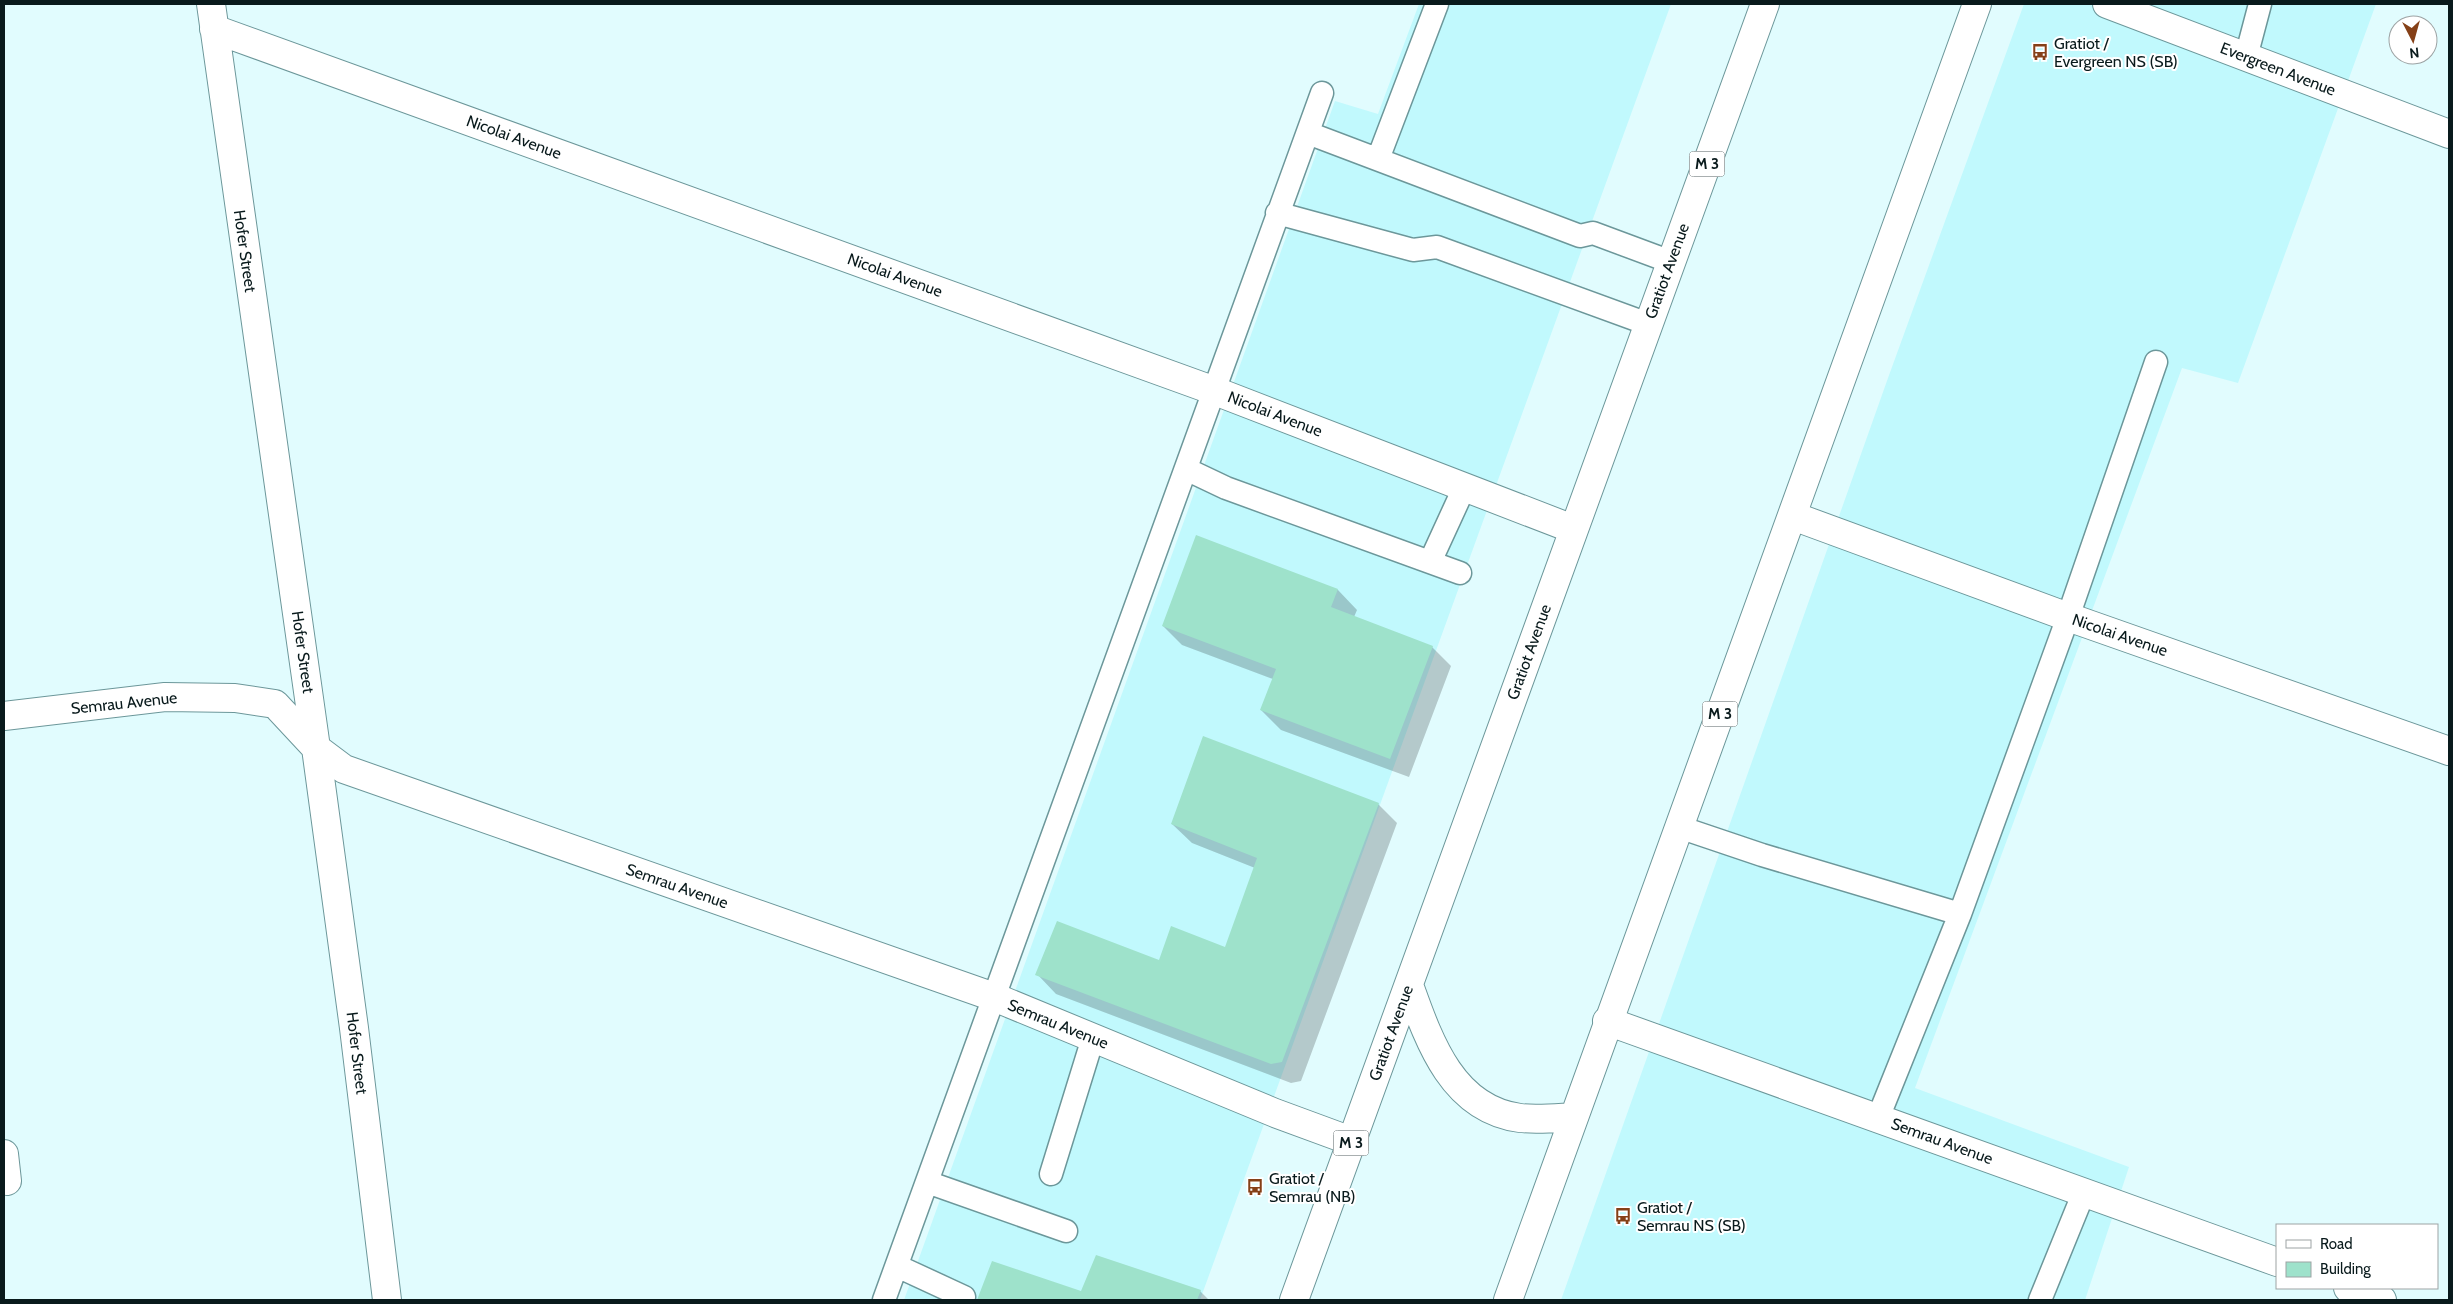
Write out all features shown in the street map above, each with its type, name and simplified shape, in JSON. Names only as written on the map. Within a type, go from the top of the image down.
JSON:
[{"type":"street","name":"Gratiot Avenue","points":[[1294,1300],[1765,4]]},
{"type":"street","name":"M 3","points":[[1508,1300],[1607,1021],[1793,516],[1977,4]]},
{"type":"street","name":"Evergreen Avenue","points":[[2107,4],[2449,134]]},
{"type":"street","name":"Nicolai Avenue","points":[[212,16],[1214,391],[1573,529]]},
{"type":"street","name":"Hofer Street","points":[[212,16],[316,748],[354,1028],[387,1300]]},
{"type":"street","name":"Nicolai Avenue","points":[[1793,516],[2068,617],[2449,751]]},
{"type":"street","name":"Semrau Avenue","points":[[4,716],[165,697],[235,698],[275,704],[316,748],[344,768],[994,998],[1351,1141]]},
{"type":"street","points":[[1409,985],[1424,1028],[1439,1058],[1457,1084],[1474,1100],[1495,1112],[1520,1118],[1574,1116]]},
{"type":"street","name":"Semrau Avenue","points":[[1607,1021],[2276,1262]]},
{"type":"street","points":[[4,1154],[7,1181]]},
{"type":"street","points":[[2351,1289],[2382,1300]]},
{"type":"lane","points":[[1378,159],[1437,4]]},
{"type":"lane","points":[[2246,57],[2260,4]]},
{"type":"lane","points":[[884,1300],[1322,93]]},
{"type":"lane","points":[[1308,133],[1580,236],[1593,233],[1671,262]]},
{"type":"lane","points":[[1277,213],[1413,250],[1437,247],[1648,324]]},
{"type":"lane","points":[[1878,1118],[1960,914],[2068,617],[2156,362]]},
{"type":"lane","points":[[1186,469],[1226,488],[1460,574]]},
{"type":"lane","points":[[1430,562],[1464,488]]},
{"type":"lane","points":[[1679,827],[1762,855],[1960,914]]},
{"type":"lane","points":[[1051,1174],[1093,1038]]},
{"type":"lane","points":[[927,1182],[1066,1231]]},
{"type":"lane","points":[[2040,1300],[2084,1192]]},
{"type":"lane","points":[[897,1266],[964,1297]]},
{"type":"shaded area","points":[[1419,4],[1671,4],[1200,1300],[904,1300],[1335,101],[1378,114]]},
{"type":"shaded area","points":[[2024,4],[2376,4],[2238,383],[2182,368],[1915,1088],[2129,1167],[2085,1300],[1561,1300],[1888,378]]},
{"type":"building","points":[[1196,535],[1338,589],[1331,607],[1433,646],[1390,759],[1260,710],[1276,669],[1162,626]]},
{"type":"building","points":[[1203,736],[1379,803],[1282,1062],[1271,1064],[1035,975],[1057,921],[1159,960],[1171,926],[1225,947],[1257,858],[1171,824]]},
{"type":"building","points":[[1096,1255],[1201,1290],[1197,1300],[977,1300],[992,1261],[1081,1291]]},
{"type":"place","name":"Gratiot / Evergreen NS (SB)","points":[[2040,52]]},
{"type":"place","name":"Gratiot / Semrau (NB)","points":[[1255,1187]]},
{"type":"place","name":"Gratiot / Semrau NS (SB)","points":[[1623,1216]]}]
